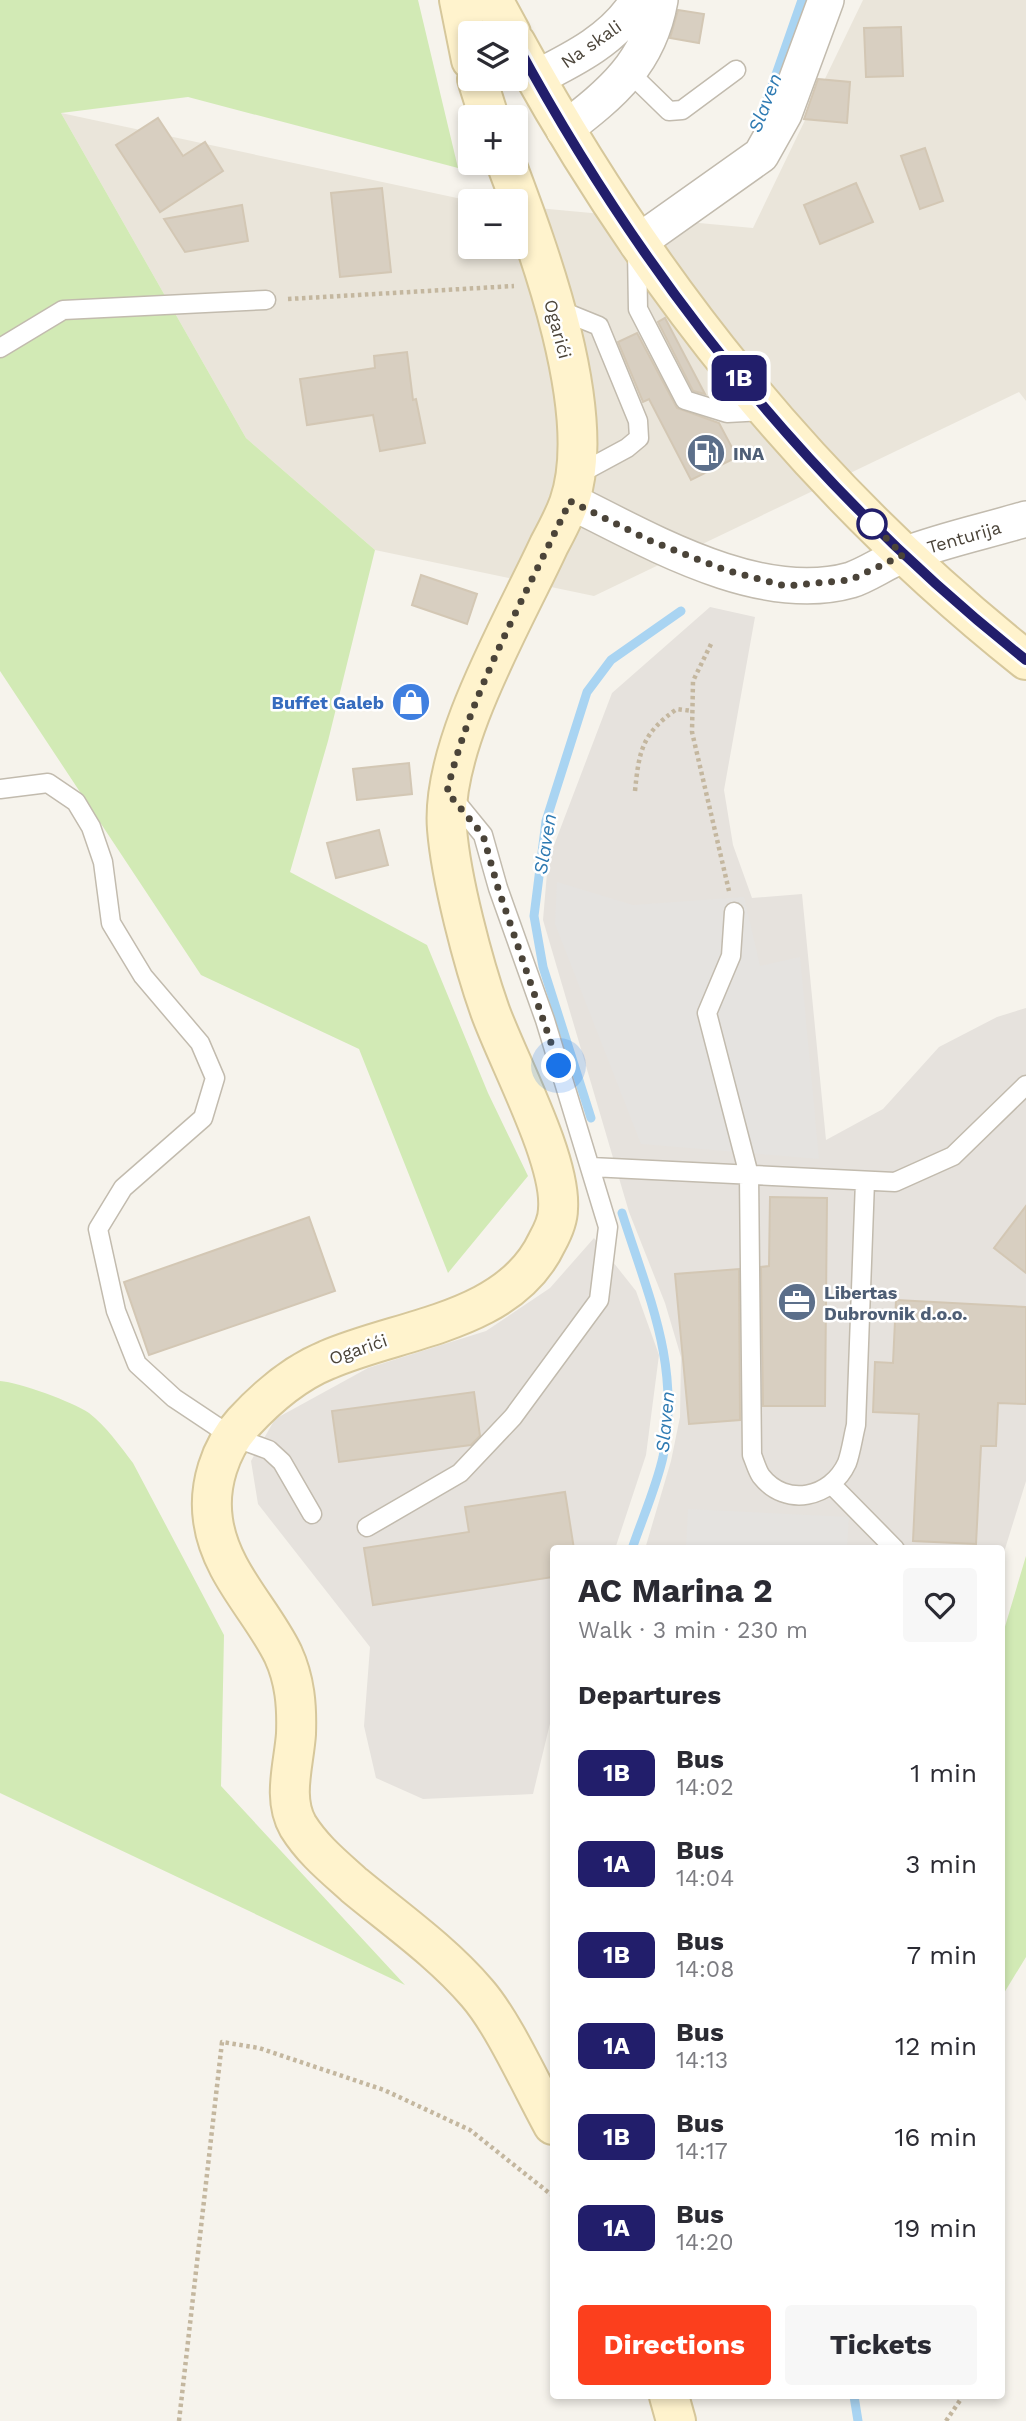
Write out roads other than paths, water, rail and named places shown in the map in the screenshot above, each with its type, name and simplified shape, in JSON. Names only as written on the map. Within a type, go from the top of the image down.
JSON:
[{"type":"street","points":[[459,0],[463,21]]},
{"type":"street","points":[[493,0],[504,21]]},
{"type":"street","name":"Na skali","points":[[536,78],[575,59],[626,20],[638,0]]},
{"type":"street","name":"Na skali","points":[[564,130],[605,98],[630,73],[648,41],[660,0]]},
{"type":"street","points":[[637,243],[761,155],[772,140],[783,114],[826,0]]},
{"type":"street","points":[[528,64],[564,130],[637,243],[765,411],[834,488],[903,555],[1026,660]]},
{"type":"street","name":"Ogarići","points":[[231,1436],[289,1381],[324,1360],[481,1307],[509,1289],[533,1269],[559,1213],[555,1175],[488,1006],[464,915],[447,831],[447,792],[456,752],[480,692],[572,489],[579,428],[577,401],[550,296],[529,223],[511,175]]},
{"type":"street","points":[[572,489],[651,541],[725,570],[785,586],[850,580],[903,555]]},
{"type":"street","name":"Tenturija","points":[[903,555],[1026,519]]},
{"type":"street","points":[[231,1436],[216,1469],[212,1518],[224,1560],[283,1655],[296,1691],[296,1733],[289,1789],[294,1818],[314,1850],[456,1971],[481,1997],[550,2120]]},
{"type":"street","points":[[670,2399],[677,2421]]},
{"type":"lane","points":[[630,73],[669,111],[682,110],[736,70]]},
{"type":"lane","points":[[637,243],[638,309],[685,400],[727,413],[765,411]]},
{"type":"lane","points":[[550,296],[599,326],[638,421],[639,438],[572,489]]},
{"type":"lane","points":[[0,348],[63,310],[266,300]]},
{"type":"lane","points":[[0,789],[48,783],[76,802],[91,827],[103,862],[111,923],[143,976],[200,1043],[215,1078],[203,1118],[123,1188],[98,1229],[116,1311],[137,1364],[174,1398],[231,1436],[268,1450],[282,1462],[312,1514]]},
{"type":"lane","points":[[366,1527],[460,1473],[513,1417],[599,1300],[608,1227],[483,835],[447,792]]},
{"type":"lane","points":[[734,912],[731,956],[707,1013],[749,1175],[752,1455],[761,1475],[775,1488],[793,1496],[809,1497],[831,1484],[846,1464],[856,1425],[865,1181]]},
{"type":"lane","points":[[591,1167],[895,1182],[953,1156],[1026,1086]]},
{"type":"lane","points":[[831,1484],[891,1545]]},
{"type":"waterway","name":"Slaven","points":[[757,129],[802,0]]},
{"type":"waterway","name":"Slaven","points":[[591,1118],[543,967],[534,916],[546,821],[587,692],[611,660],[681,611]]},
{"type":"waterway","name":"Slaven","points":[[622,1213],[652,1304],[665,1362],[668,1392],[668,1424],[663,1457],[633,1545]]},
{"type":"waterway","name":"Slaven","points":[[854,2399],[858,2421]]},
{"type":"place","name":"INA","points":[[706,453]]},
{"type":"place","name":"Buffet Galeb","points":[[411,702]]},
{"type":"place","name":"Libertas Dubrovnik d.o.o.","points":[[797,1302]]}]
